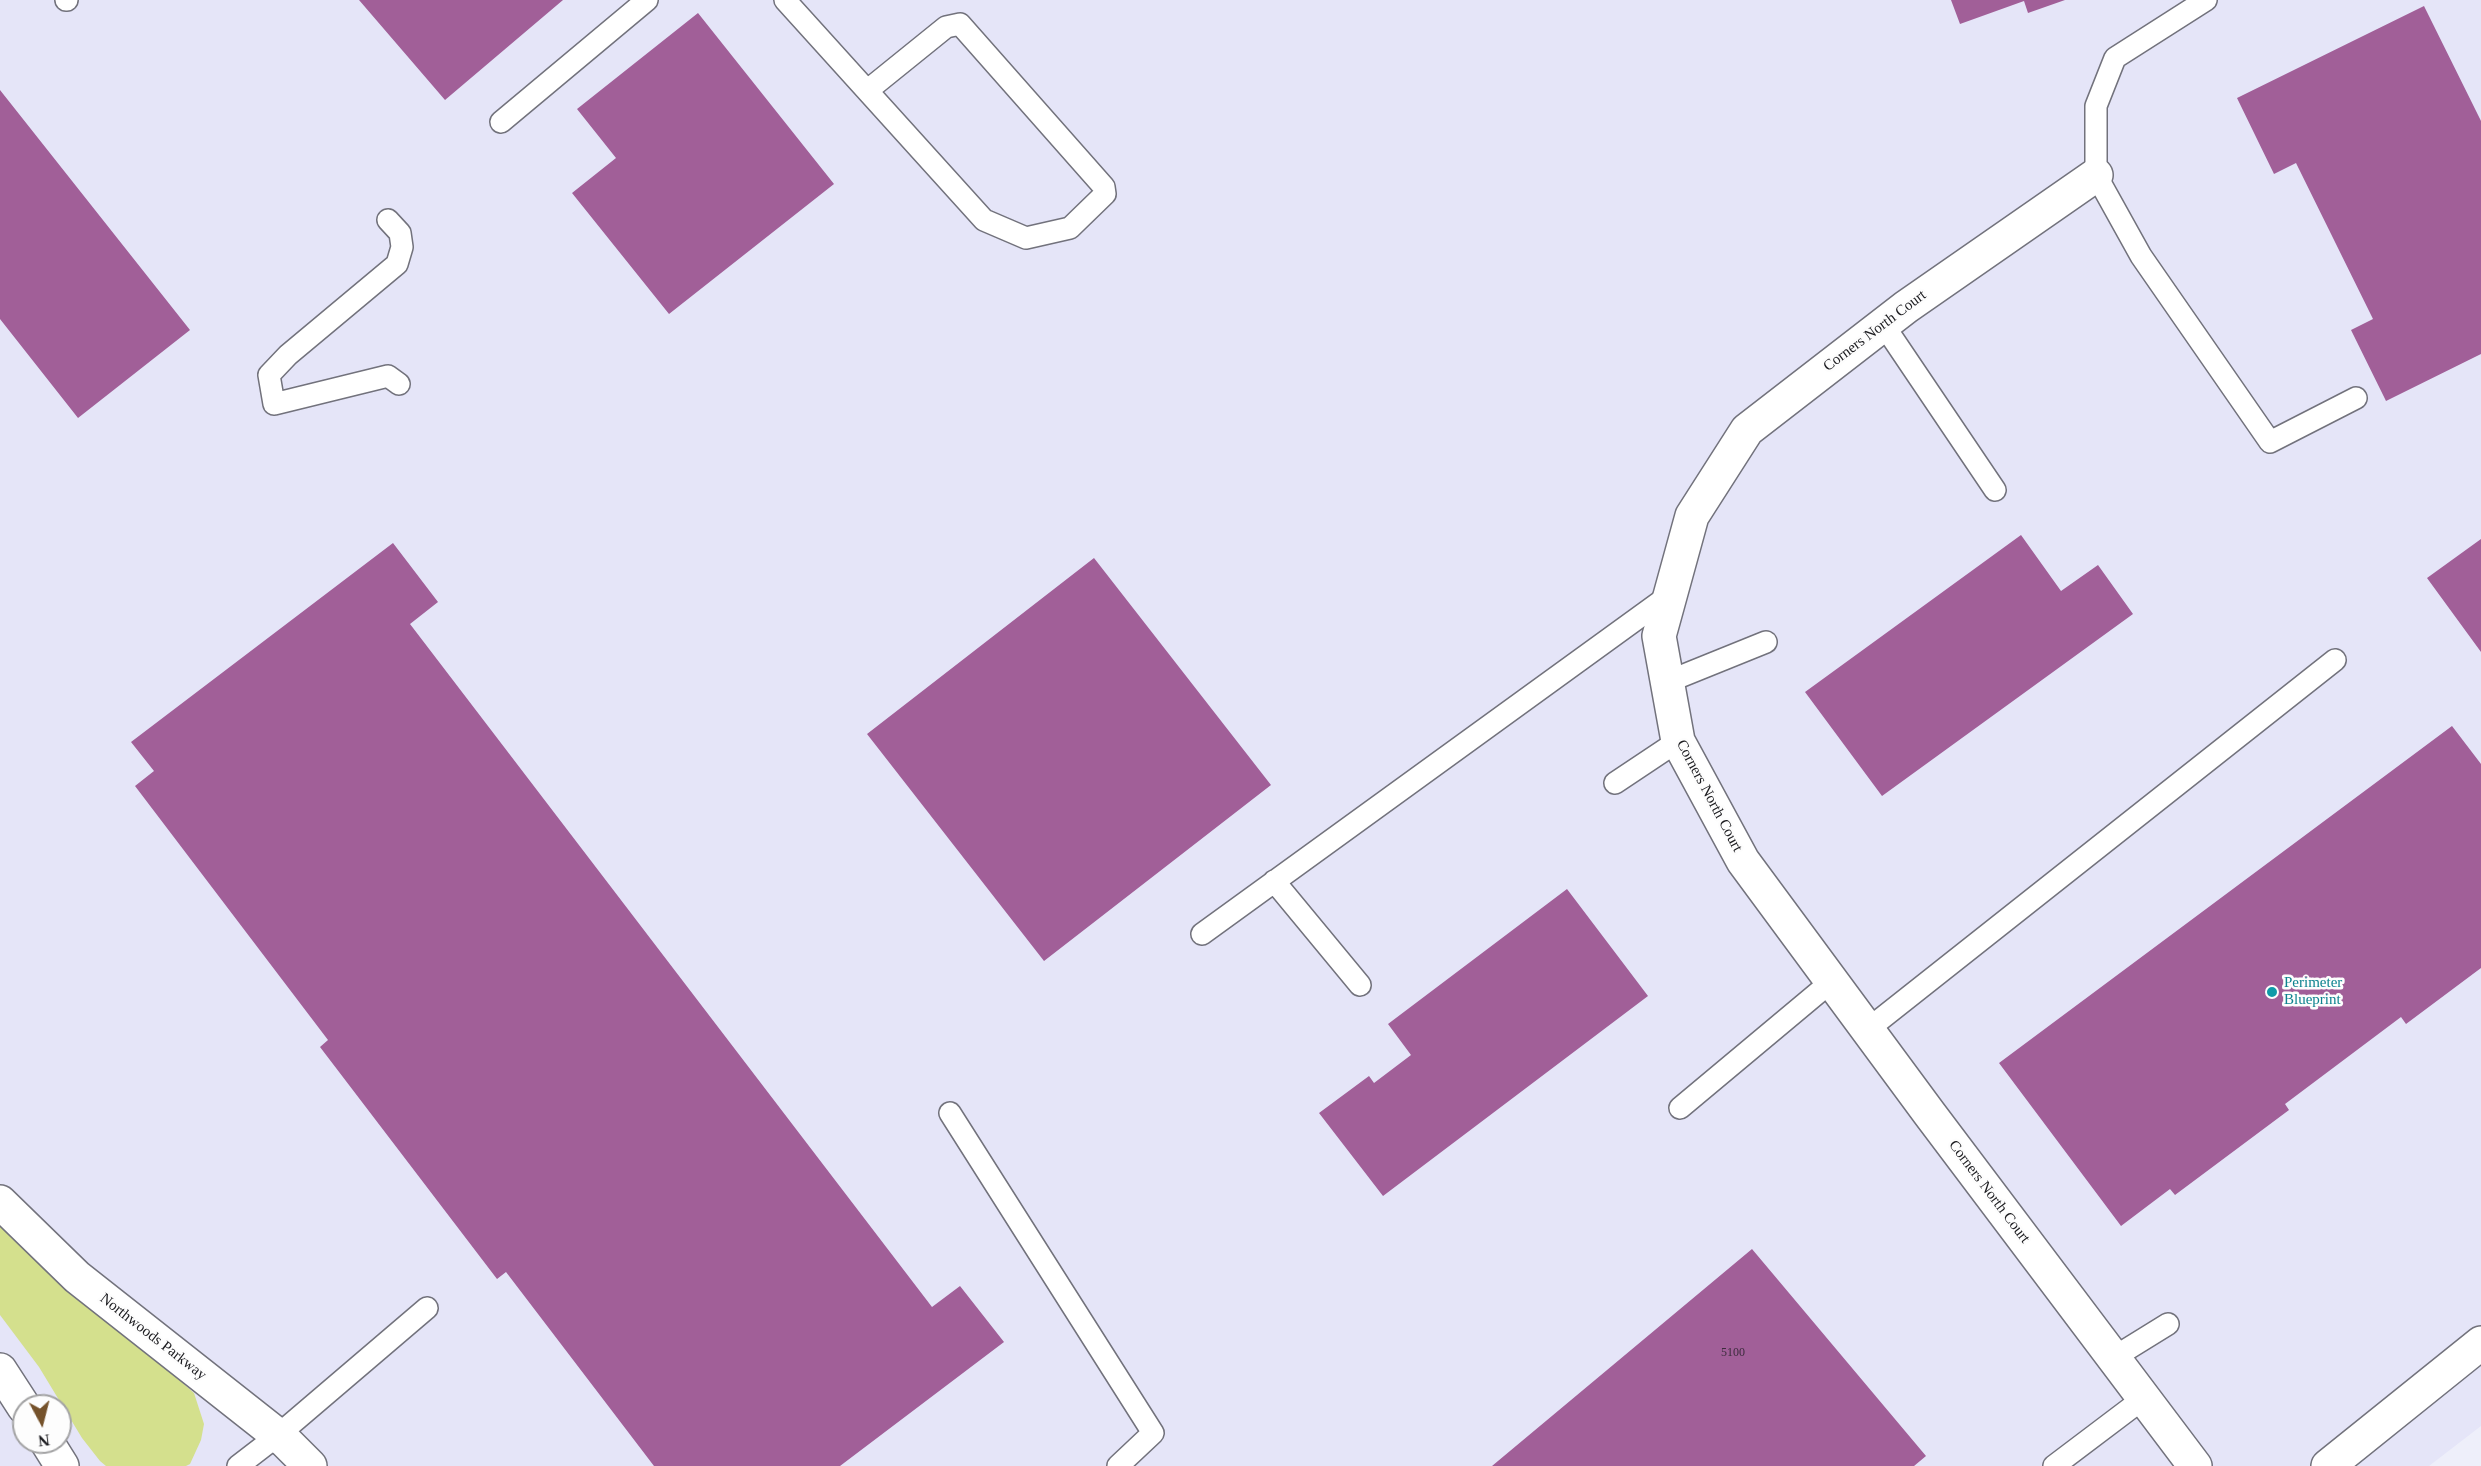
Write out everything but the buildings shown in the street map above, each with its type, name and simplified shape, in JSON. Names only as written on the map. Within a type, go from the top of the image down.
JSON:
[{"type":"main road","name":"Corners North Court","points":[[2096,175],[1883,324],[1747,430],[1692,516],[1659,636],[1678,741],[1743,861],[1867,1030],[2195,1466]]},
{"type":"main road","name":"Northwoods Parkway","points":[[0,1202],[77,1277],[277,1436],[310,1466]]},
{"type":"main road","points":[[2328,1466],[2481,1343]]},
{"type":"main road","points":[[0,1370],[16,1394]]},
{"type":"lane","points":[[501,122],[647,0]]},
{"type":"lane","points":[[785,0],[984,220],[1026,238],[1070,228],[1105,194],[1104,187],[960,24],[946,27],[868,90]]},
{"type":"lane","points":[[2206,0],[2115,58],[2096,106],[2096,175],[2141,256],[2270,442],[2356,398]]},
{"type":"lane","points":[[388,220],[400,233],[402,247],[397,264],[288,355],[269,375],[274,404],[388,376],[399,384]]},
{"type":"lane","points":[[1883,324],[1995,490]]},
{"type":"lane","points":[[1202,934],[1671,594]]},
{"type":"lane","points":[[1667,682],[1766,642]]},
{"type":"lane","points":[[1867,1030],[2336,660]]},
{"type":"lane","points":[[1615,783],[1678,741]]},
{"type":"lane","points":[[1274,881],[1360,985]]},
{"type":"lane","points":[[1680,1108],[1832,981]]},
{"type":"lane","points":[[950,1113],[1153,1433],[1118,1466]]},
{"type":"lane","points":[[238,1466],[277,1436],[427,1308]]},
{"type":"lane","points":[[2113,1358],[2168,1324]]},
{"type":"lane","points":[[2054,1466],[2144,1398]]},
{"type":"shaded area","points":[[0,0],[2481,0],[2481,1426],[2429,1466],[0,1466]]},
{"type":"green space","points":[[0,1221],[194,1393],[204,1424],[201,1440],[190,1464],[186,1466],[106,1466],[82,1438],[72,1421],[72,1394],[55,1394],[39,1367],[0,1315]]},
{"type":"place","name":"Perimeter Blueprint","points":[[2272,992]]}]
